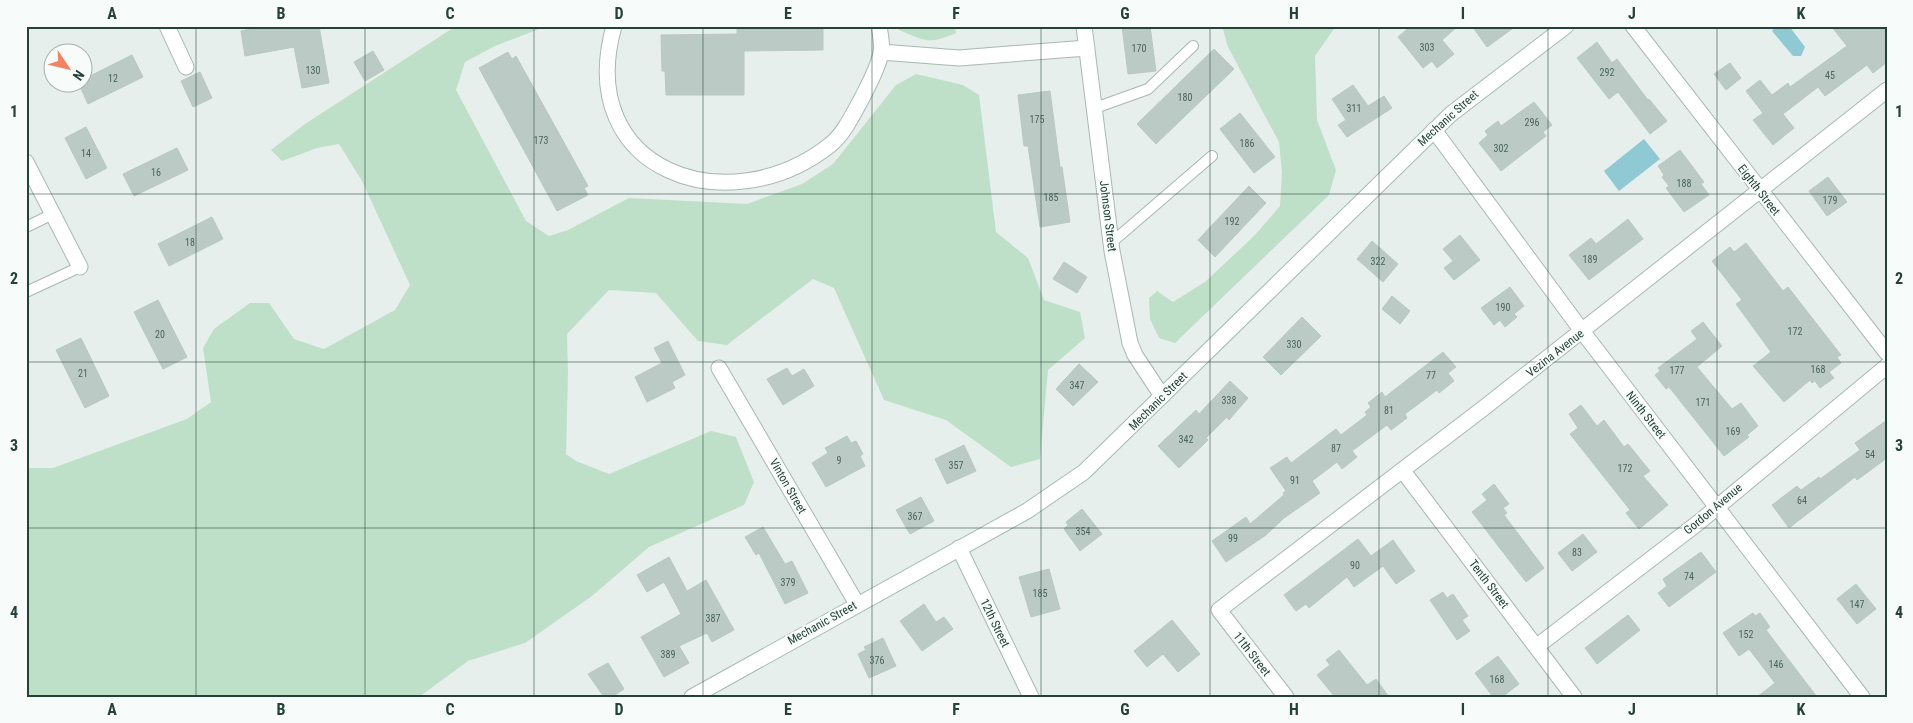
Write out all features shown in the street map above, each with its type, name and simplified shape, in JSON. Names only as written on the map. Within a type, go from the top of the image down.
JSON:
[{"type":"street","points":[[167,26],[186,67]]},
{"type":"street","points":[[614,26],[608,45],[607,80],[616,120],[629,142],[651,161],[675,175],[702,180],[734,182],[772,175],[806,161],[832,144],[850,120],[882,52],[879,26]]},
{"type":"street","name":"Johnson Street","points":[[1084,26],[1111,244],[1130,343],[1135,356],[1162,396]]},
{"type":"street","name":"Mechanic Street","points":[[692,697],[1027,511],[1070,482],[1118,440],[1468,98],[1566,26]]},
{"type":"street","name":"Eighth Street","points":[[1633,26],[1887,353]]},
{"type":"street","points":[[882,52],[959,58],[1087,48]]},
{"type":"street","name":"Vezina Avenue","points":[[1219,610],[1403,471],[1887,90]]},
{"type":"street","name":"Ninth Street","points":[[1434,130],[1582,331],[1862,697]]},
{"type":"street","points":[[26,162],[80,267]]},
{"type":"street","name":"Gordon Avenue","points":[[1536,647],[1698,523],[1716,506],[1887,366]]},
{"type":"street","name":"Vinton Street","points":[[719,368],[857,604]]},
{"type":"street","name":"Tenth Street","points":[[1403,471],[1574,697]]},
{"type":"street","name":"12th Street","points":[[959,548],[1031,697]]},
{"type":"street","name":"11th Street","points":[[1219,610],[1286,697]]},
{"type":"lane","points":[[1095,108],[1148,90],[1192,46]]},
{"type":"lane","points":[[1111,244],[1212,156]]},
{"type":"lane","points":[[26,227],[52,214]]},
{"type":"lane","points":[[26,292],[80,267]]},
{"type":"green space","points":[[456,26],[547,26],[495,46],[465,62],[456,90],[526,221],[549,236],[568,230],[629,198],[747,204],[802,184],[833,164],[896,85],[916,74],[963,85],[979,95],[996,232],[1028,258],[1044,300],[1080,312],[1085,338],[1048,370],[1040,459],[1011,467],[946,420],[884,400],[834,288],[813,279],[727,345],[698,341],[656,293],[609,290],[567,334],[566,454],[576,461],[609,474],[711,431],[736,437],[754,482],[744,505],[649,547],[592,596],[525,643],[468,661],[419,697],[26,697],[26,468],[53,468],[187,419],[211,402],[203,348],[214,329],[250,303],[269,303],[294,339],[324,349],[395,310],[410,285],[362,181],[339,144],[317,148],[282,161],[271,150],[305,124]]},
{"type":"green space","points":[[898,26],[955,26],[956,33],[939,39],[927,40],[899,30]]},
{"type":"green space","points":[[1222,26],[1336,26],[1315,56],[1317,120],[1336,170],[1329,195],[1175,343],[1159,338],[1150,319],[1149,298],[1157,291],[1173,302],[1205,282],[1255,235],[1280,206],[1282,172],[1279,142],[1228,47]]},
{"type":"water","points":[[1776,26],[1789,26],[1805,47],[1801,56],[1793,56],[1772,31]]},
{"type":"water","points":[[1644,139],[1660,159],[1619,191],[1604,171]]},
{"type":"building","points":[[267,26],[319,26],[329,83],[302,88],[294,47],[245,56],[241,31]]},
{"type":"building","points":[[737,26],[823,26],[823,50],[744,51],[744,95],[666,95],[665,71],[662,71],[661,35],[737,34]]},
{"type":"building","points":[[1122,26],[1150,26],[1156,71],[1128,74]]},
{"type":"building","points":[[1411,26],[1458,26],[1442,40],[1454,54],[1437,68],[1432,61],[1423,68],[1398,37]]},
{"type":"building","points":[[1472,26],[1516,26],[1487,47]]},
{"type":"building","points":[[1831,26],[1887,26],[1887,62],[1873,73],[1867,65],[1825,96],[1818,87],[1783,114],[1794,128],[1773,145],[1753,120],[1763,113],[1746,91],[1760,80],[1772,95],[1788,83],[1790,87],[1847,46]]},
{"type":"building","points":[[1597,42],[1612,63],[1617,59],[1648,100],[1667,121],[1650,134],[1618,92],[1609,99],[1577,58]]},
{"type":"building","points":[[1214,49],[1234,69],[1156,144],[1137,124]]},
{"type":"building","points":[[373,51],[384,70],[365,81],[354,62]]},
{"type":"building","points":[[508,52],[512,59],[516,56],[588,186],[584,188],[588,195],[557,211],[479,68]]},
{"type":"building","points":[[132,55],[143,77],[88,104],[83,92],[92,92],[92,75]]},
{"type":"building","points":[[1730,63],[1741,78],[1726,90],[1714,74]]},
{"type":"building","points":[[200,72],[212,98],[193,107],[181,81]]},
{"type":"building","points":[[1353,85],[1368,106],[1384,96],[1392,108],[1347,137],[1338,125],[1346,120],[1332,99]]},
{"type":"building","points":[[1050,91],[1060,167],[1062,167],[1070,222],[1040,227],[1028,146],[1024,146],[1018,95]]},
{"type":"building","points":[[1534,102],[1552,125],[1543,132],[1546,136],[1501,171],[1479,143],[1488,135],[1485,131],[1498,121],[1501,126]]},
{"type":"building","points":[[1240,113],[1275,157],[1254,173],[1220,129]]},
{"type":"building","points":[[86,127],[107,168],[86,179],[65,138]]},
{"type":"building","points":[[177,148],[188,170],[134,196],[123,174]]},
{"type":"building","points":[[1680,150],[1704,182],[1701,184],[1709,195],[1684,212],[1666,188],[1669,186],[1662,177],[1664,175],[1658,166]]},
{"type":"building","points":[[1828,177],[1847,202],[1827,216],[1809,191]]},
{"type":"building","points":[[1249,186],[1266,203],[1215,257],[1198,240]]},
{"type":"building","points":[[212,217],[223,239],[169,266],[158,244]]},
{"type":"building","points":[[1628,219],[1643,239],[1589,280],[1569,255],[1591,238],[1596,244]]},
{"type":"building","points":[[1460,235],[1480,260],[1454,280],[1444,268],[1453,261],[1443,249]]},
{"type":"building","points":[[1372,241],[1398,264],[1383,282],[1357,259]]},
{"type":"building","points":[[1746,243],[1783,291],[1788,287],[1841,355],[1837,357],[1841,363],[1829,372],[1834,378],[1820,388],[1815,381],[1812,383],[1810,380],[1784,402],[1753,366],[1771,352],[1736,304],[1742,300],[1712,261],[1730,247],[1734,252]]},
{"type":"building","points":[[1064,262],[1087,277],[1077,293],[1053,279]]},
{"type":"building","points":[[1510,287],[1524,306],[1514,314],[1517,317],[1505,327],[1500,320],[1494,325],[1481,308]]},
{"type":"building","points":[[1392,296],[1410,311],[1400,324],[1382,309]]},
{"type":"building","points":[[158,300],[187,357],[163,369],[134,312]]},
{"type":"building","points":[[1302,317],[1321,336],[1281,375],[1263,357]]},
{"type":"building","points":[[1703,322],[1722,346],[1697,367],[1732,409],[1741,403],[1758,426],[1747,435],[1749,437],[1724,456],[1669,387],[1666,389],[1655,375],[1660,371],[1658,368],[1697,339],[1691,331]]},
{"type":"building","points":[[81,338],[109,396],[85,408],[56,350]]},
{"type":"building","points":[[668,341],[685,375],[672,382],[675,388],[647,402],[635,377],[662,363],[654,348]]},
{"type":"building","points":[[1443,352],[1456,367],[1448,373],[1454,381],[1439,393],[1437,390],[1405,414],[1407,418],[1391,430],[1387,425],[1352,451],[1357,457],[1342,469],[1337,462],[1312,481],[1320,493],[1284,518],[1266,535],[1226,562],[1212,541],[1246,517],[1250,524],[1284,495],[1283,493],[1286,491],[1270,468],[1287,457],[1291,463],[1336,429],[1341,435],[1367,415],[1365,412],[1371,407],[1368,403],[1382,392],[1385,397]]},
{"type":"building","points":[[1079,364],[1098,382],[1073,406],[1056,389]]},
{"type":"building","points":[[787,368],[792,376],[804,369],[814,386],[783,405],[767,379]]},
{"type":"building","points":[[1230,381],[1248,398],[1229,420],[1227,417],[1206,438],[1208,440],[1179,468],[1158,446],[1196,410],[1199,414]]},
{"type":"building","points":[[1581,405],[1597,426],[1604,420],[1624,447],[1628,444],[1650,471],[1643,476],[1668,505],[1639,529],[1626,513],[1630,510],[1570,434],[1578,428],[1569,414]]},
{"type":"building","points":[[1887,420],[1887,458],[1857,480],[1855,477],[1789,528],[1772,505],[1797,486],[1801,490],[1819,477],[1820,479],[1860,450],[1855,443]]},
{"type":"building","points":[[847,436],[851,443],[856,441],[863,454],[860,456],[865,466],[826,487],[812,463],[828,453],[825,448]]},
{"type":"building","points":[[964,445],[976,471],[947,484],[935,459]]},
{"type":"building","points":[[1494,484],[1509,504],[1503,508],[1507,513],[1504,515],[1544,568],[1526,582],[1472,512],[1487,500],[1482,494]]},
{"type":"building","points":[[921,497],[934,521],[910,534],[896,510]]},
{"type":"building","points":[[1082,509],[1102,534],[1080,551],[1064,529],[1068,525],[1066,522]]},
{"type":"building","points":[[763,527],[785,564],[792,561],[808,593],[785,604],[759,553],[756,555],[745,537]]},
{"type":"building","points":[[1583,534],[1597,552],[1572,571],[1558,553]]},
{"type":"building","points":[[1358,539],[1371,556],[1393,540],[1415,571],[1396,584],[1383,566],[1354,587],[1347,577],[1309,608],[1306,604],[1296,611],[1284,595]]},
{"type":"building","points":[[1701,552],[1716,572],[1669,607],[1658,593],[1667,586],[1663,579]]},
{"type":"building","points":[[669,557],[687,591],[706,580],[734,630],[712,642],[707,633],[679,646],[689,663],[664,677],[641,637],[681,614],[664,582],[647,592],[637,575]]},
{"type":"building","points":[[1049,569],[1060,609],[1031,617],[1019,577]]},
{"type":"building","points":[[1856,584],[1876,609],[1857,624],[1837,599]]},
{"type":"building","points":[[1443,592],[1447,598],[1453,594],[1468,616],[1462,620],[1470,631],[1457,640],[1430,600]]},
{"type":"building","points":[[924,604],[936,622],[944,617],[953,629],[922,651],[900,621]]},
{"type":"building","points":[[1753,613],[1755,616],[1760,613],[1770,627],[1766,630],[1817,697],[1757,697],[1775,683],[1749,649],[1739,656],[1723,633]]},
{"type":"building","points":[[1628,615],[1640,630],[1597,664],[1585,648]]},
{"type":"building","points":[[1172,620],[1200,654],[1178,672],[1163,654],[1147,667],[1134,651]]},
{"type":"building","points":[[883,638],[896,666],[869,678],[858,654],[866,650],[864,647]]},
{"type":"building","points":[[1339,650],[1367,685],[1376,679],[1389,697],[1335,697],[1317,675],[1330,665],[1326,660]]},
{"type":"building","points":[[1498,656],[1519,684],[1502,697],[1493,697],[1475,673]]},
{"type":"building","points":[[608,663],[624,689],[612,697],[604,697],[588,674]]}]
